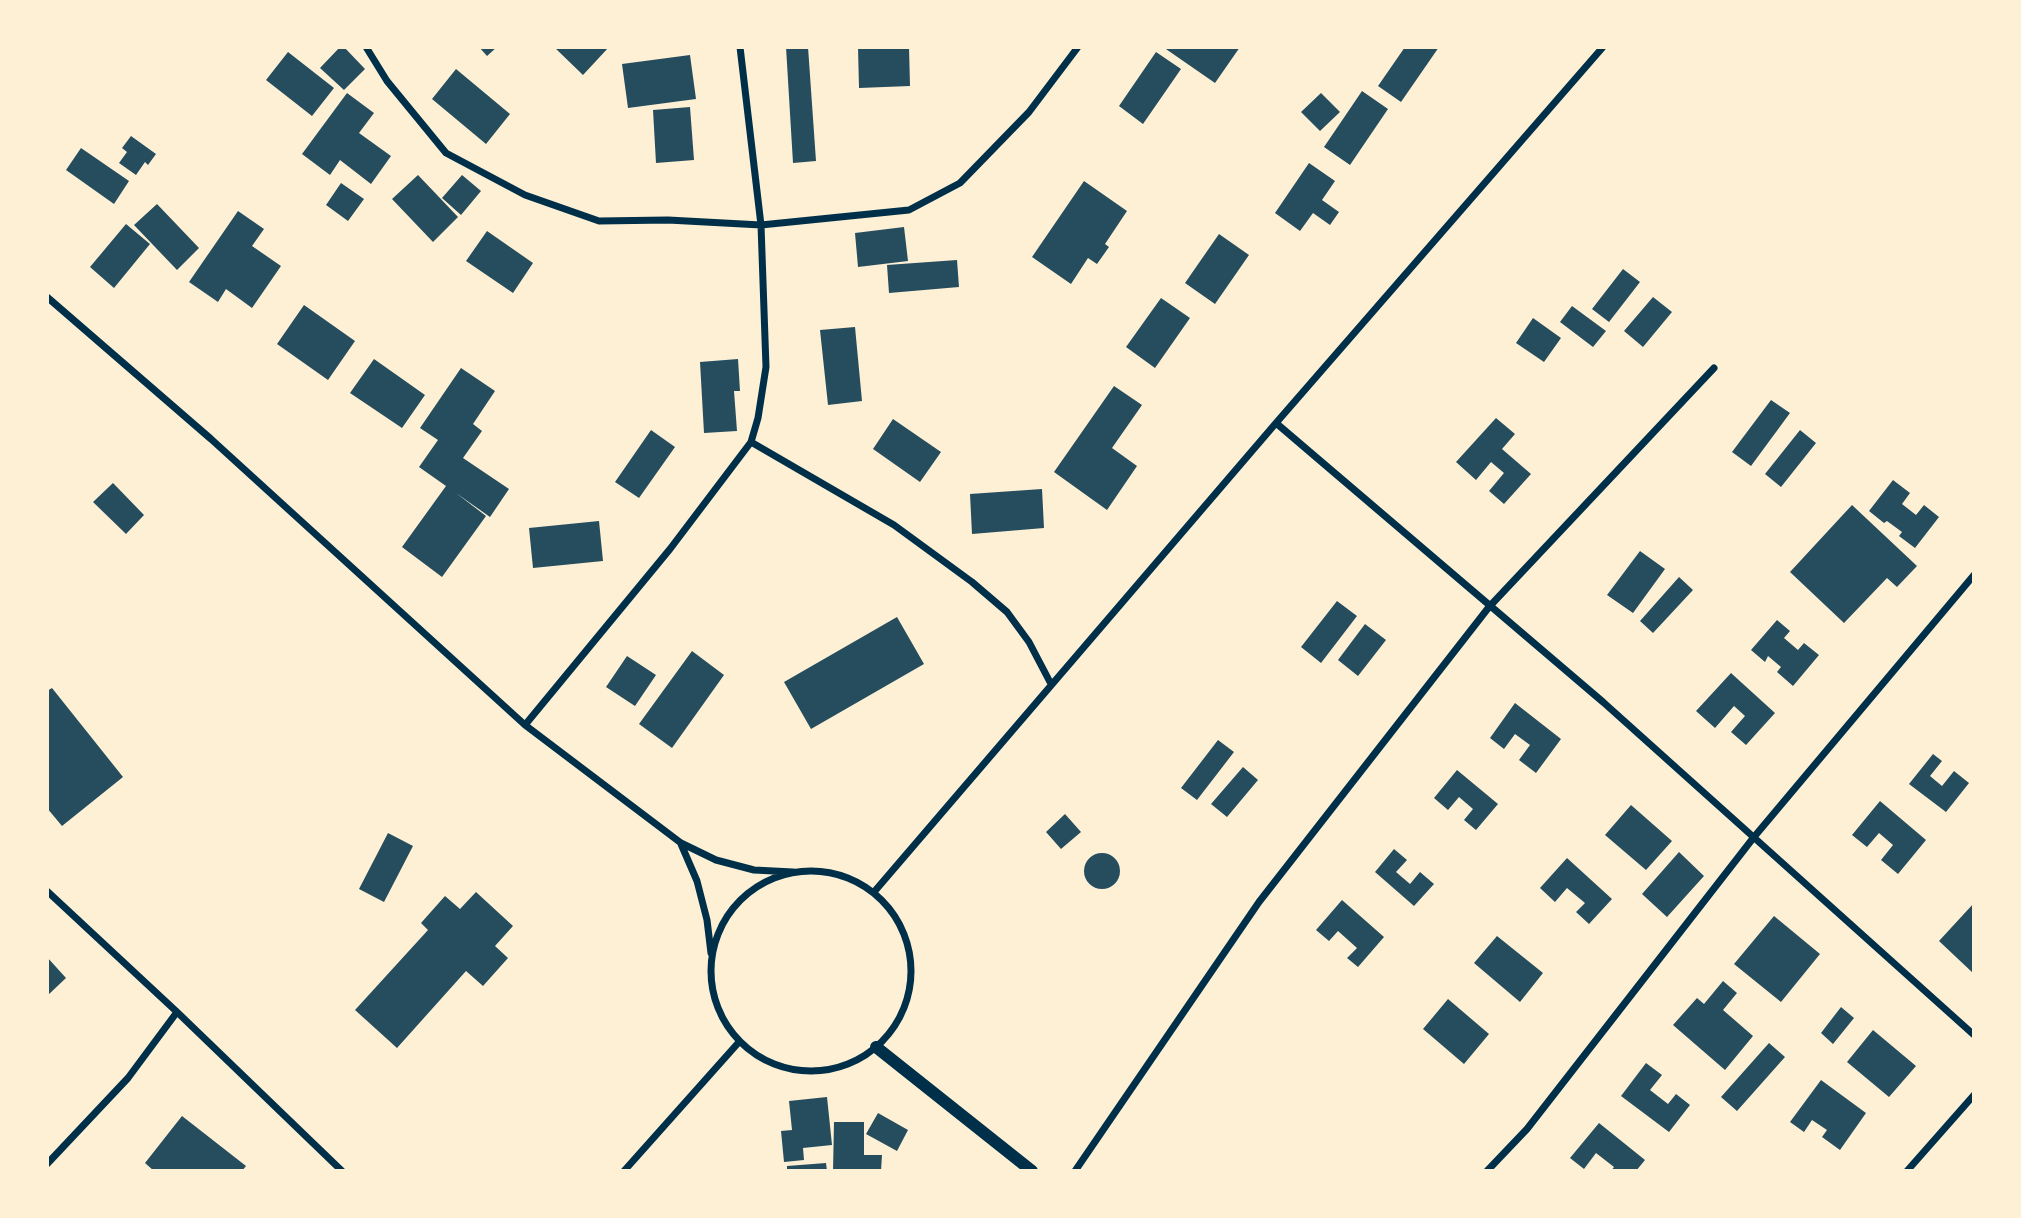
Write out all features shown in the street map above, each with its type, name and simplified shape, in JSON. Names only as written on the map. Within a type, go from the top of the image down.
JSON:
[{"type":"street","points":[[366,47],[387,81],[446,153],[524,195],[599,221],[668,220],[761,225],[909,210],[960,183],[1029,112],[1078,47]]},
{"type":"street","points":[[525,725],[670,549],[751,442],[758,418],[766,367],[761,225],[740,47]]},
{"type":"street","points":[[874,892],[1603,47]]},
{"type":"street","points":[[47,297],[211,439],[525,725],[681,844],[716,860],[754,870],[815,870],[836,873],[874,892],[891,910],[904,932],[911,956],[911,982],[905,1006],[893,1028],[876,1047],[848,1064],[817,1072],[776,1065],[756,1056],[740,1042],[726,1025],[716,1005],[711,984],[707,920],[697,881],[681,844]]},
{"type":"street","points":[[1075,1171],[1259,902],[1489,607],[1714,368]]},
{"type":"street","points":[[1276,423],[1603,702],[1974,1035]]},
{"type":"street","points":[[751,442],[894,525],[972,582],[1007,612],[1030,642],[1051,684]]},
{"type":"street","points":[[1487,1171],[1527,1129],[1754,837],[1974,575]]},
{"type":"street","points":[[711,961],[716,939],[725,919],[738,902],[755,888],[793,872]]},
{"type":"street","points":[[47,891],[342,1171]]},
{"type":"street","points":[[47,1164],[128,1078],[177,1012]]},
{"type":"street","points":[[624,1171],[740,1042]]},
{"type":"street","points":[[876,1047],[1032,1171]]},
{"type":"street","points":[[1907,1171],[1974,1095]]},
{"type":"building","points":[[340,47],[344,47],[365,69],[344,90],[320,68]]},
{"type":"building","points":[[479,47],[497,47],[487,56]]},
{"type":"building","points":[[554,47],[609,47],[583,75]]},
{"type":"building","points":[[786,47],[808,47],[816,161],[793,163]]},
{"type":"building","points":[[858,47],[909,47],[910,86],[859,88]]},
{"type":"building","points":[[1163,47],[1240,47],[1215,83]]},
{"type":"building","points":[[1405,47],[1439,47],[1401,102],[1378,86]]},
{"type":"building","points":[[288,52],[334,88],[312,116],[266,80]]},
{"type":"building","points":[[1156,52],[1181,69],[1143,124],[1119,106]]},
{"type":"building","points":[[690,55],[696,99],[628,108],[622,64]]},
{"type":"building","points":[[456,69],[510,114],[486,144],[432,99]]},
{"type":"building","points":[[1362,91],[1388,109],[1350,165],[1324,147]]},
{"type":"building","points":[[347,93],[374,113],[359,133],[391,156],[371,184],[340,160],[330,175],[302,154]]},
{"type":"building","points":[[1321,93],[1340,112],[1320,131],[1301,112]]},
{"type":"building","points":[[690,107],[694,160],[656,163],[653,110]]},
{"type":"building","points":[[131,136],[156,154],[148,165],[145,162],[136,175],[119,163],[127,152],[122,148]]},
{"type":"building","points":[[81,148],[129,181],[114,204],[66,170]]},
{"type":"building","points":[[1309,163],[1335,181],[1322,200],[1339,212],[1330,225],[1313,213],[1300,231],[1275,213]]},
{"type":"building","points":[[418,175],[458,217],[433,242],[392,199]]},
{"type":"building","points":[[462,175],[481,191],[461,215],[442,198]]},
{"type":"building","points":[[1084,181],[1127,211],[1105,244],[1109,247],[1097,264],[1088,258],[1071,284],[1032,257]]},
{"type":"building","points":[[341,183],[364,199],[348,221],[326,205]]},
{"type":"building","points":[[157,204],[199,248],[177,270],[134,225]]},
{"type":"building","points":[[238,211],[264,229],[252,246],[281,266],[252,308],[226,289],[218,302],[189,282]]},
{"type":"building","points":[[126,224],[150,244],[114,288],[90,267]]},
{"type":"building","points":[[904,227],[908,261],[858,267],[855,233]]},
{"type":"building","points":[[487,231],[533,263],[513,293],[466,261]]},
{"type":"building","points":[[1219,234],[1249,255],[1215,304],[1185,283]]},
{"type":"building","points":[[957,260],[959,287],[889,293],[887,265]]},
{"type":"building","points":[[1623,269],[1640,282],[1609,322],[1592,309]]},
{"type":"building","points":[[1653,297],[1672,312],[1643,347],[1624,331]]},
{"type":"building","points":[[1161,298],[1190,318],[1155,368],[1126,347]]},
{"type":"building","points":[[304,305],[355,341],[328,380],[277,344]]},
{"type":"building","points":[[1572,306],[1606,331],[1593,347],[1560,322]]},
{"type":"building","points":[[1533,318],[1561,338],[1544,362],[1516,343]]},
{"type":"building","points":[[855,327],[862,401],[828,405],[820,330]]},
{"type":"building","points":[[374,359],[425,395],[402,428],[350,393]]},
{"type":"building","points":[[738,359],[740,391],[734,391],[737,431],[704,433],[700,362]]},
{"type":"building","points":[[461,368],[495,391],[473,424],[482,431],[463,458],[509,489],[490,517],[456,493],[486,516],[442,577],[402,547],[446,486],[419,467],[438,440],[420,428]]},
{"type":"building","points":[[1114,386],[1142,405],[1112,448],[1137,466],[1107,510],[1054,472]]},
{"type":"building","points":[[1771,400],[1790,413],[1751,466],[1732,452]]},
{"type":"building","points":[[1496,418],[1515,434],[1502,449],[1531,474],[1504,504],[1489,491],[1504,473],[1491,462],[1476,480],[1456,462]]},
{"type":"building","points":[[893,419],[941,452],[920,482],[873,449]]},
{"type":"building","points":[[651,430],[675,447],[639,498],[615,482]]},
{"type":"building","points":[[1800,430],[1816,443],[1781,487],[1765,474]]},
{"type":"building","points":[[1893,480],[1910,493],[1902,504],[1916,515],[1924,505],[1939,517],[1915,548],[1899,536],[1902,532],[1869,511]]},
{"type":"building","points":[[113,483],[144,515],[126,534],[93,502]]},
{"type":"building","points":[[1042,489],[1044,528],[972,534],[970,494]]},
{"type":"building","points":[[1852,505],[1917,566],[1897,587],[1887,578],[1844,623],[1790,572]]},
{"type":"building","points":[[599,521],[603,561],[533,568],[529,528]]},
{"type":"building","points":[[1640,551],[1665,569],[1633,613],[1607,595]]},
{"type":"building","points":[[1679,577],[1693,590],[1653,633],[1640,621]]},
{"type":"building","points":[[1337,601],[1357,616],[1321,663],[1301,647]]},
{"type":"building","points":[[897,617],[924,664],[811,729],[784,682]]},
{"type":"building","points":[[1777,620],[1790,631],[1784,638],[1798,650],[1804,643],[1819,655],[1793,686],[1777,672],[1781,667],[1768,656],[1765,662],[1751,650]]},
{"type":"building","points":[[1365,624],[1386,640],[1358,676],[1338,660]]},
{"type":"building","points":[[692,651],[724,675],[672,748],[639,724]]},
{"type":"building","points":[[627,656],[656,675],[635,706],[606,687]]},
{"type":"building","points":[[1731,673],[1775,713],[1746,745],[1731,732],[1745,716],[1734,706],[1715,728],[1696,711]]},
{"type":"building","points":[[52,688],[123,777],[62,826],[47,808],[47,691]]},
{"type":"building","points":[[1515,703],[1561,739],[1536,773],[1519,760],[1530,745],[1515,734],[1504,749],[1490,738]]},
{"type":"building","points":[[1218,740],[1234,752],[1197,800],[1181,788]]},
{"type":"building","points":[[1933,754],[1942,761],[1930,776],[1942,786],[1954,771],[1969,783],[1946,812],[1909,784]]},
{"type":"building","points":[[1243,767],[1258,780],[1227,817],[1211,804]]},
{"type":"building","points":[[1457,770],[1498,804],[1476,830],[1464,820],[1473,809],[1459,797],[1448,810],[1434,798]]},
{"type":"building","points":[[1880,801],[1926,840],[1898,874],[1881,860],[1893,845],[1879,833],[1867,847],[1852,835]]},
{"type":"building","points":[[1631,805],[1672,841],[1646,870],[1605,835]]},
{"type":"building","points":[[1065,814],[1081,832],[1061,849],[1046,832]]},
{"type":"building","points":[[388,833],[413,846],[384,902],[359,889]]},
{"type":"building","points":[[1394,849],[1407,860],[1396,872],[1410,884],[1420,872],[1434,884],[1414,906],[1375,872]]},
{"type":"building","points":[[1679,852],[1704,876],[1667,917],[1642,894]]},
{"type":"building","points":[[1102,853],[1115,858],[1120,871],[1115,884],[1102,889],[1089,884],[1084,871],[1089,858]]},
{"type":"building","points":[[1567,858],[1612,899],[1589,924],[1576,912],[1585,903],[1567,888],[1555,902],[1540,888]]},
{"type":"building","points":[[476,892],[513,926],[495,946],[508,958],[483,986],[466,971],[397,1048],[355,1010],[428,930],[421,923],[445,896],[460,909]]},
{"type":"building","points":[[1342,900],[1384,937],[1358,967],[1347,958],[1357,948],[1338,931],[1329,941],[1316,930]]},
{"type":"building","points":[[1974,903],[1974,974],[1939,941]]},
{"type":"building","points":[[1774,916],[1820,954],[1781,1002],[1734,964]]},
{"type":"building","points":[[1497,936],[1543,973],[1520,1002],[1474,963]]},
{"type":"building","points":[[47,957],[66,978],[47,996]]},
{"type":"building","points":[[1723,981],[1737,993],[1723,1010],[1753,1036],[1725,1070],[1673,1025],[1697,998],[1704,1004]]},
{"type":"building","points":[[1448,999],[1489,1034],[1464,1064],[1423,1029]]},
{"type":"building","points":[[1841,1007],[1854,1018],[1833,1044],[1821,1033]]},
{"type":"building","points":[[1873,1030],[1916,1066],[1889,1097],[1847,1062]]},
{"type":"building","points":[[1769,1043],[1785,1057],[1737,1111],[1721,1097]]},
{"type":"building","points":[[1646,1063],[1662,1075],[1650,1090],[1668,1104],[1676,1094],[1690,1105],[1669,1132],[1621,1096]]},
{"type":"building","points":[[1821,1080],[1866,1113],[1840,1150],[1822,1137],[1827,1130],[1812,1120],[1804,1132],[1790,1122]]},
{"type":"building","points":[[827,1097],[832,1145],[803,1148],[804,1160],[784,1162],[781,1131],[792,1130],[789,1101]]},
{"type":"building","points":[[878,1113],[908,1130],[897,1151],[866,1134]]},
{"type":"building","points":[[182,1116],[246,1166],[242,1171],[154,1171],[145,1163]]},
{"type":"building","points":[[834,1122],[864,1122],[864,1155],[882,1155],[881,1171],[833,1171]]},
{"type":"building","points":[[1599,1123],[1645,1160],[1636,1171],[1611,1171],[1614,1167],[1596,1153],[1584,1169],[1570,1158]]},
{"type":"building","points":[[826,1163],[827,1171],[787,1171],[787,1166]]}]
